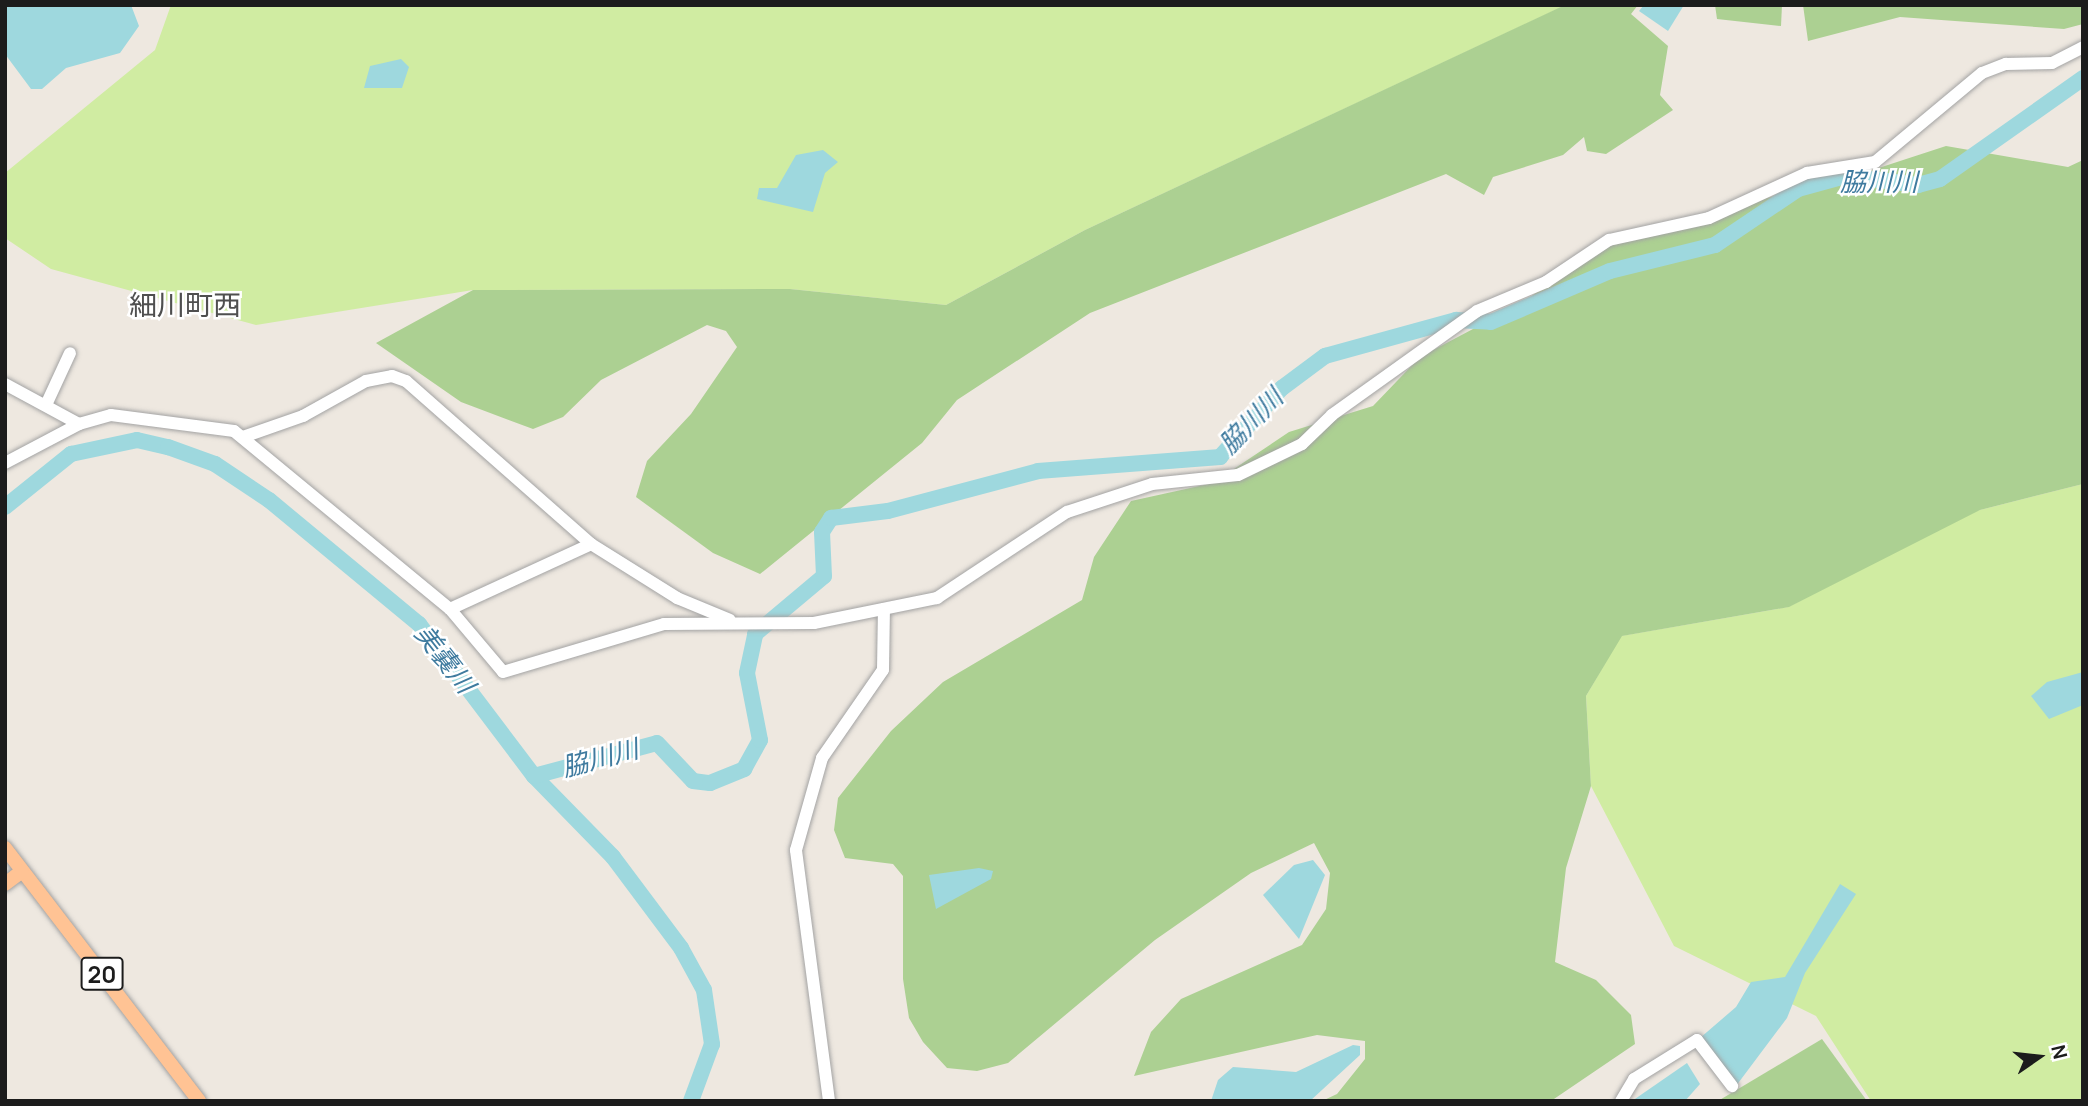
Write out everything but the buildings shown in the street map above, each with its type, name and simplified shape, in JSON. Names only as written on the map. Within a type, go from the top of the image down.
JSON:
[{"type":"main road","name":"20","points":[[5,848],[199,1101]]},
{"type":"main road","points":[[5,884],[22,871]]},
{"type":"street","points":[[5,463],[79,424],[141,416],[243,437],[450,608],[503,672],[664,624],[732,621],[787,625],[884,609],[953,591],[1067,512],[1152,484],[1238,475],[1302,444],[1332,415],[1477,311],[1546,282],[1609,240],[1709,218],[1807,173],[1875,162],[1982,73],[2006,64],[2052,63],[2083,47]]},
{"type":"street","points":[[46,405],[70,353]]},
{"type":"street","points":[[243,437],[303,416],[366,381],[392,376],[419,389],[544,509],[591,544],[677,598],[732,621]]},
{"type":"street","points":[[5,384],[79,424]]},
{"type":"street","points":[[450,608],[591,544]]},
{"type":"street","points":[[829,1101],[796,849],[822,758],[883,670],[884,609]]},
{"type":"street","points":[[1621,1101],[1634,1079],[1697,1040],[1732,1086]]},
{"type":"green space","points":[[171,5],[1566,5],[1085,230],[946,305],[790,289],[473,290],[256,325],[51,269],[5,238],[5,173],[155,50]]},
{"type":"green space","points":[[1565,5],[1638,5],[1631,14],[1668,46],[1660,95],[1673,110],[1606,154],[1587,151],[1584,137],[1563,155],[1493,177],[1484,195],[1446,174],[1090,313],[957,400],[922,443],[760,574],[713,553],[636,497],[647,461],[691,414],[737,347],[726,331],[707,325],[601,380],[563,417],[533,429],[461,402],[376,343],[473,290],[790,289],[946,305],[1085,230]]},
{"type":"green space","points":[[1715,5],[1782,5],[1781,26],[1717,19]]},
{"type":"green space","points":[[1803,5],[2083,5],[2083,24],[2064,29],[1900,17],[1808,41]]},
{"type":"green space","points":[[1946,146],[2068,167],[2083,160],[2083,484],[1980,510],[1789,607],[1622,636],[1586,696],[1591,786],[1566,868],[1555,962],[1596,980],[1631,1015],[1635,1044],[1551,1101],[1322,1101],[1337,1094],[1365,1059],[1365,1041],[1317,1035],[1134,1076],[1151,1032],[1181,999],[1302,945],[1326,909],[1330,873],[1314,843],[1251,873],[1155,940],[1008,1063],[977,1071],[947,1068],[923,1042],[909,1018],[903,979],[903,876],[893,864],[845,858],[834,830],[838,798],[891,731],[943,682],[1082,600],[1094,557],[1131,501],[1213,483],[1289,432],[1373,406],[1420,357],[1524,302],[1579,260],[1660,224],[1848,178]]},
{"type":"green space","points":[[2083,484],[2083,1101],[1871,1101],[1816,1016],[1674,946],[1591,786],[1586,696],[1621,636],[1788,607],[1972,512]]},
{"type":"green space","points":[[1822,1039],[1867,1101],[1718,1101]]},
{"type":"water","points":[[5,5],[131,5],[139,26],[120,53],[66,68],[42,89],[31,89],[5,54]]},
{"type":"water","points":[[1644,5],[1684,5],[1668,31],[1639,11]]},
{"type":"water","points":[[401,59],[409,67],[402,88],[364,88],[370,66]]},
{"type":"water","points":[[823,150],[838,162],[825,173],[813,212],[757,199],[759,188],[777,188],[796,155]]},
{"type":"water","points":[[2083,672],[2083,705],[2049,719],[2031,696],[2047,682]]},
{"type":"water","points":[[1313,860],[1325,875],[1299,939],[1263,895],[1294,865]]},
{"type":"water","points":[[979,868],[993,871],[991,879],[936,909],[929,875]]},
{"type":"water","points":[[1840,884],[1856,894],[1805,973],[1787,1018],[1736,1086],[1700,1038],[1736,1007],[1751,982],[1785,977]]},
{"type":"water","points":[[1353,1045],[1360,1046],[1360,1055],[1310,1101],[1211,1101],[1218,1080],[1233,1067],[1296,1072]]},
{"type":"water","points":[[1687,1063],[1700,1084],[1685,1101],[1632,1101]]},
{"type":"waterway","name":"脇川川","points":[[534,776],[657,743],[693,781],[710,783],[744,769],[760,740],[747,673],[755,634],[824,576],[822,532],[831,518],[888,511],[1038,471],[1220,457],[1282,388],[1325,356],[1456,320],[1491,322],[1610,271],[1715,245],[1798,189],[1846,176],[1918,185],[1940,179],[2083,78]]},
{"type":"waterway","name":"美嚢川","points":[[5,507],[71,454],[137,440],[168,447],[215,464],[269,500],[419,624],[534,776],[613,857],[681,948],[704,990],[712,1044],[691,1101]]},
{"type":"district","name":"細川町西","points":[[185,304]]}]
